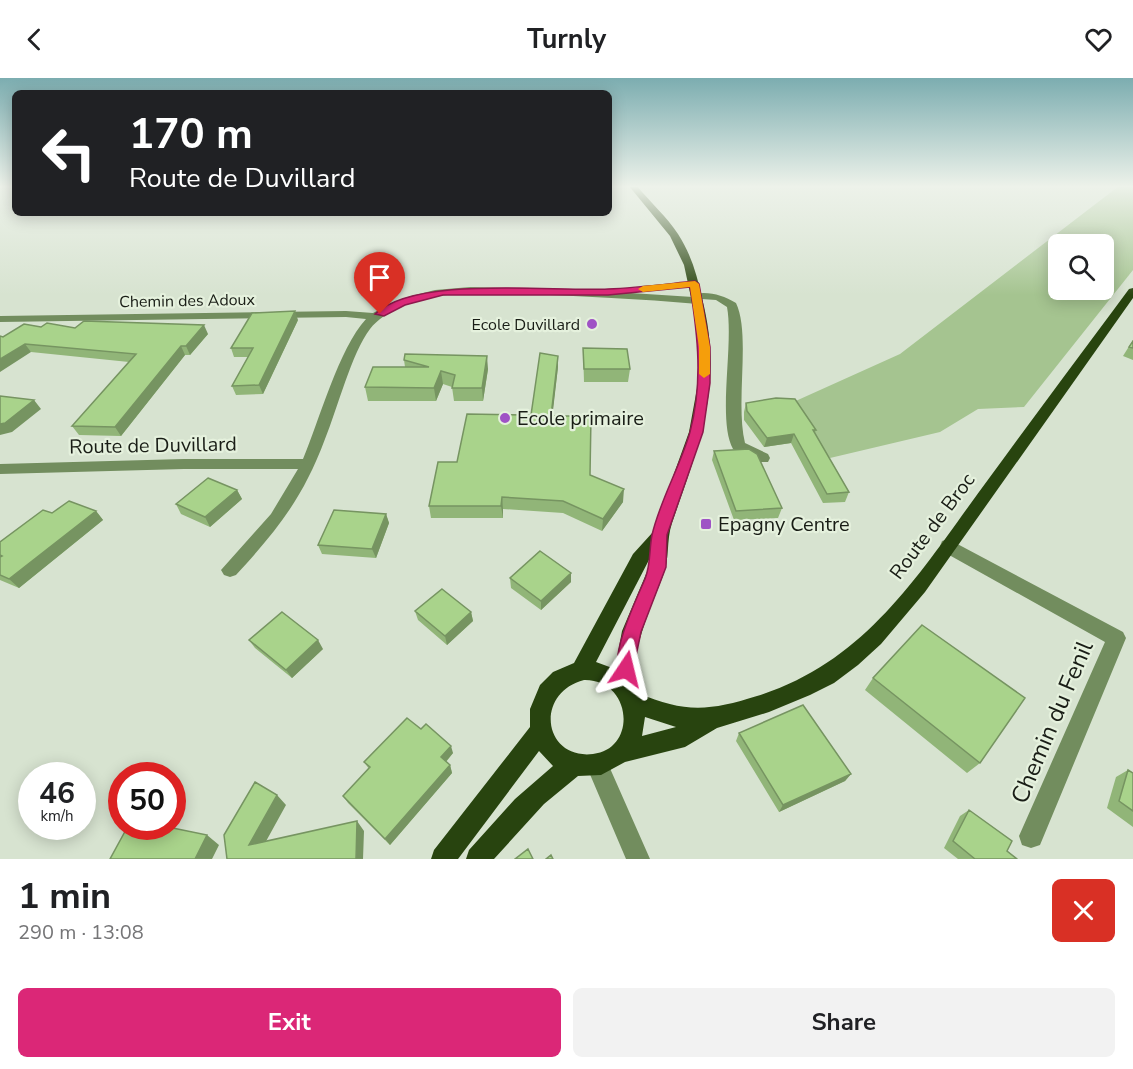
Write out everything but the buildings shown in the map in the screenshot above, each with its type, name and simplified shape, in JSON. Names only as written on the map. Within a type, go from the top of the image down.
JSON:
[{"type":"main road","points":[[627,694],[632,632],[658,567],[660,535],[696,432],[704,374],[705,347],[697,294],[679,243],[665,222]]},
{"type":"main road","name":"Route de Broc","points":[[622,752],[685,736],[711,720],[774,700],[828,675],[876,636],[948,546],[1133,291]]},
{"type":"main road","points":[[580,672],[639,559],[660,535]]},
{"type":"main road","points":[[478,859],[538,792],[586,764],[613,759],[622,752],[631,738],[634,727],[634,710],[627,694],[603,674],[580,672],[559,679],[544,696],[539,712],[541,730],[546,743],[556,753],[586,764]]},
{"type":"main road","name":"Route de Broc","points":[[627,694],[676,719],[711,720]]},
{"type":"main road","points":[[443,859],[541,730]]},
{"type":"street","points":[[230,570],[268,528],[289,500],[307,465],[363,329],[375,317],[401,303],[443,292],[697,294],[718,297],[732,304],[736,325],[733,423],[738,446],[763,458]]},
{"type":"street","points":[[608,292],[697,294]]},
{"type":"street","name":"Chemin des Adoux","points":[[0,319],[346,314],[375,317]]},
{"type":"street","name":"Route de Duvillard","points":[[0,469],[184,464],[307,465]]},
{"type":"street","name":"Chemin du Fenil","points":[[948,546],[1116,638],[1031,836]]},
{"type":"street","points":[[586,764],[638,859]]},
{"type":"green space","points":[[1071,222],[1133,222],[1133,270],[1114,294],[1114,234],[1056,234]]},
{"type":"green space","points":[[1048,240],[1048,300],[1109,300],[1024,407],[978,409],[940,432],[830,458],[789,404],[900,354]]},
{"type":"slow traffic","points":[[643,289],[695,284],[705,347],[704,374]]},
{"type":"place","name":"Ecole Duvillard","points":[[592,324]]},
{"type":"place","name":"Ecole primaire","points":[[505,418]]},
{"type":"place","name":"Epagny Centre","points":[[706,524]]},
{"type":"route","points":[[380,314],[401,303],[443,292],[608,292],[695,284],[705,347],[704,383],[696,432],[678,489],[660,535],[658,567],[632,632],[626,669]]}]
